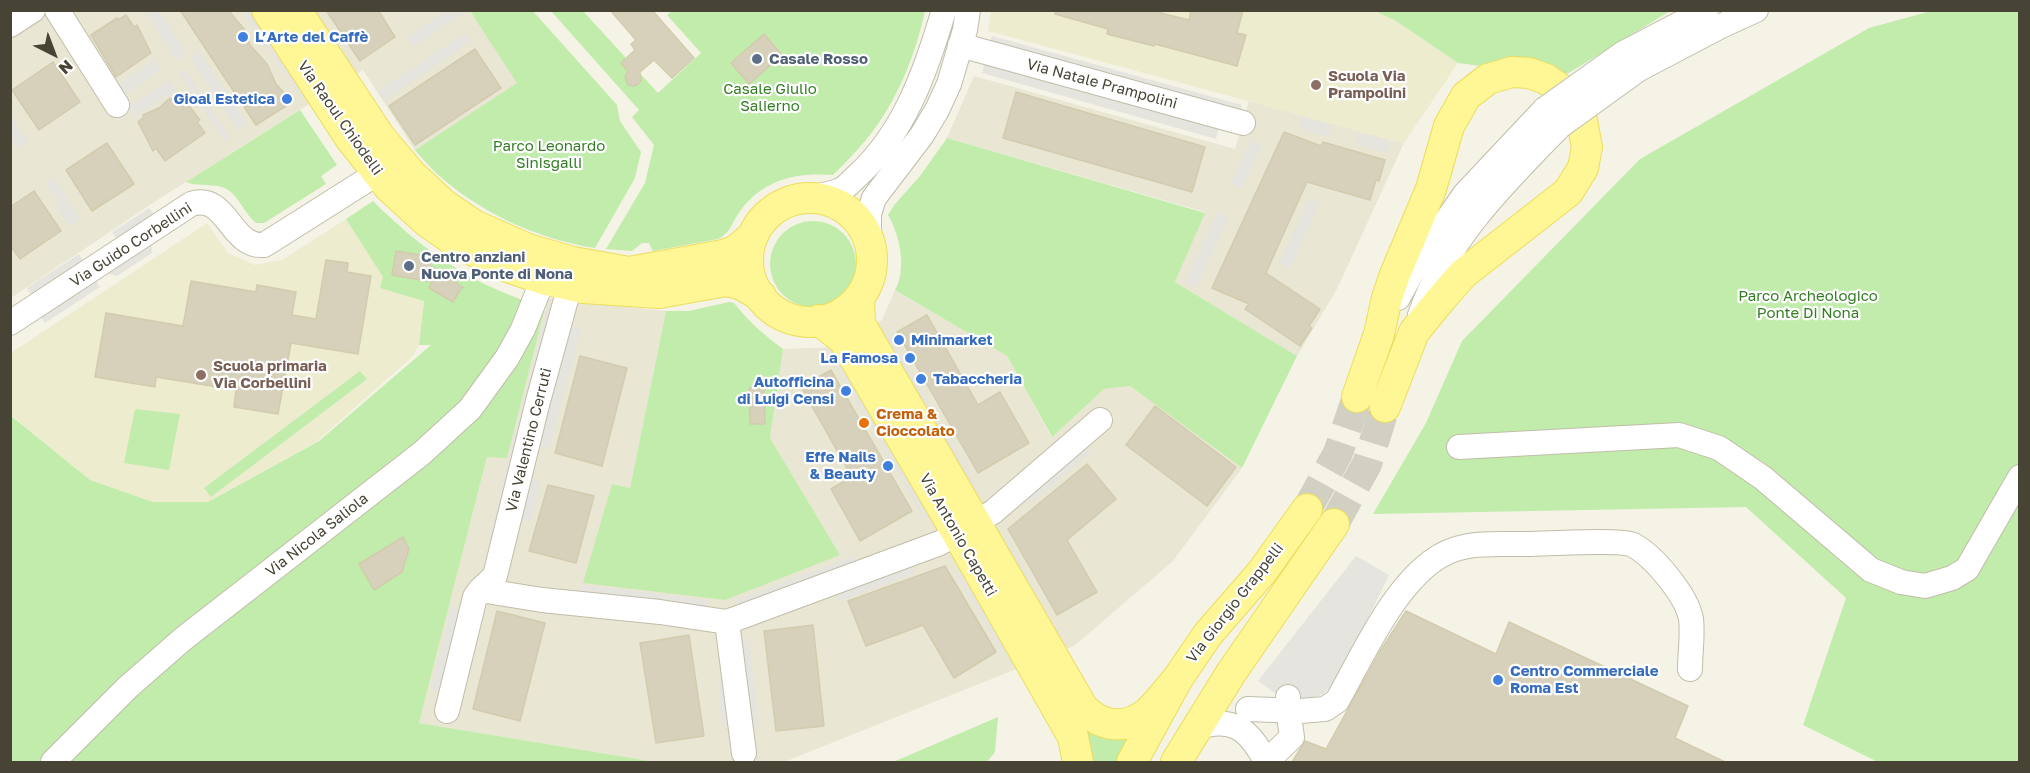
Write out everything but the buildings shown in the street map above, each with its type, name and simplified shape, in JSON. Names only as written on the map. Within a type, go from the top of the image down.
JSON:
[{"type":"main road","name":"Via Raoul Chiodelli","points":[[267,10],[350,138],[386,163],[411,174],[443,204],[474,225],[528,249],[573,262],[629,272],[723,255],[735,251],[753,236]]},
{"type":"main road","name":"Via Raoul Chiodelli","points":[[296,10],[376,131],[386,163],[388,187],[457,243],[508,267],[583,288],[659,293],[726,281],[740,284],[761,296]]},
{"type":"main road","points":[[1357,397],[1379,334],[1387,298],[1431,189],[1449,126],[1466,96],[1488,79],[1512,72],[1529,73],[1546,80],[1560,88],[1582,121],[1587,147],[1583,168],[1568,192],[1463,274],[1414,332],[1386,407]]},
{"type":"main road","points":[[806,198],[825,200],[842,208],[857,221],[869,239],[874,257],[867,288],[859,300],[848,311],[819,320],[800,320],[782,314],[770,306],[752,282],[748,267],[753,236],[758,224],[769,211],[781,203],[806,198]]},
{"type":"main road","name":"Via Antonio Capetti","points":[[859,300],[860,324],[966,528],[1068,705],[1078,762]]},
{"type":"main road","name":"Via Antonio Capetti","points":[[819,320],[844,340],[966,528]]},
{"type":"main road","name":"Via Giorgio Grappelli","points":[[1132,762],[1178,678],[1208,634],[1262,572],[1307,509]]},
{"type":"main road","points":[[1176,762],[1211,703],[1334,524]]},
{"type":"main road","name":"Via Antonio Capetti","points":[[1068,705],[1100,722],[1119,725],[1128,723],[1146,714],[1178,678]]},
{"type":"street","points":[[10,25],[33,10]]},
{"type":"street","points":[[57,10],[117,105]]},
{"type":"street","points":[[1379,334],[1417,263],[1464,194],[1552,118],[1639,69],[1713,18],[1756,10]]},
{"type":"street","points":[[806,198],[844,188],[863,171],[891,137],[928,64],[942,17]]},
{"type":"street","name":"Via Natale Prampolini","points":[[942,17],[964,28],[1243,123]]},
{"type":"street","points":[[869,239],[869,214],[874,198],[922,135],[937,110],[949,84],[964,28]]},
{"type":"street","points":[[1414,332],[1427,296],[1460,240],[1552,118]]},
{"type":"street","name":"Via Guido Corbellini","points":[[10,323],[191,204],[208,202],[218,209],[244,240],[251,244],[264,245],[350,191],[386,163]]},
{"type":"street","name":"Via Valentino Cerruti","points":[[447,711],[475,597],[495,576],[538,401],[557,282]]},
{"type":"street","name":"Via Nicola Saliola","points":[[53,762],[128,687],[183,639],[422,453],[470,409],[557,282]]},
{"type":"street","name":"Via Antonio Capetti","points":[[966,528],[993,512],[1100,420]]},
{"type":"street","points":[[1460,447],[1679,435],[1719,448],[1763,478],[1871,570],[1901,582],[1925,586],[1952,578],[1967,569],[2019,477]]},
{"type":"street","points":[[480,590],[542,600],[660,612],[727,622],[940,543],[966,528]]},
{"type":"street","points":[[1211,703],[1248,709],[1264,700],[1283,700],[1325,709],[1337,701],[1391,606],[1430,562],[1464,545],[1572,543],[1632,545],[1653,560],[1682,596],[1690,619],[1690,669]]},
{"type":"street","points":[[727,622],[744,753]]},
{"type":"street","points":[[1196,728],[1212,722],[1233,726],[1255,743],[1266,762],[1292,737],[1283,700]]},
{"type":"shaded area","points":[[447,10],[465,12],[413,47],[407,38]]},
{"type":"shaded area","points":[[11,11],[470,11],[518,83],[415,150],[363,70],[162,197],[11,298]]},
{"type":"shaded area","points":[[145,11],[159,11],[186,53],[176,60]]},
{"type":"shaded area","points":[[243,11],[256,11],[309,91],[300,96]]},
{"type":"shaded area","name":"Scuola Via Prampolini","points":[[991,11],[1375,11],[1396,21],[1458,63],[1404,143],[988,31]]},
{"type":"shaded area","points":[[466,33],[471,41],[384,100],[378,91]]},
{"type":"shaded area","points":[[992,36],[1242,105],[1239,116],[988,46]]},
{"type":"shaded area","points":[[199,52],[247,123],[238,130],[190,58]]},
{"type":"shaded area","points":[[155,60],[162,70],[121,96],[115,86]]},
{"type":"shaded area","points":[[985,61],[1219,127],[1216,139],[982,73]]},
{"type":"shaded area","points":[[185,69],[230,138],[225,142],[179,73]]},
{"type":"shaded area","points":[[974,76],[1235,149],[1249,101],[1404,143],[1337,289],[1297,356],[1175,282],[1205,212],[947,138]]},
{"type":"shaded area","points":[[169,80],[175,90],[135,116],[128,107]]},
{"type":"shaded area","points":[[11,115],[28,142],[17,149],[11,138]]},
{"type":"shaded area","points":[[1302,117],[1332,125],[1329,137],[1299,128]]},
{"type":"shaded area","points":[[1359,133],[1390,141],[1387,153],[1356,144]]},
{"type":"shaded area","points":[[1251,140],[1262,145],[1241,189],[1230,184]]},
{"type":"shaded area","points":[[54,178],[80,219],[70,226],[56,205],[59,202],[46,183]]},
{"type":"shaded area","points":[[1310,197],[1320,202],[1290,269],[1279,264]]},
{"type":"shaded area","points":[[149,208],[155,216],[118,241],[112,232]]},
{"type":"shaded area","points":[[1217,213],[1228,218],[1196,287],[1185,282]]},
{"type":"shaded area","name":"Scuola primaria Via Corbellini","points":[[346,219],[384,277],[380,288],[424,300],[419,345],[412,357],[316,442],[208,502],[153,502],[90,480],[11,415],[11,353],[207,223],[228,253],[255,265],[282,260]]},
{"type":"shaded area","points":[[151,240],[152,253],[117,276],[102,272]]},
{"type":"shaded area","points":[[79,254],[84,263],[32,297],[27,288]]},
{"type":"shaded area","points":[[94,277],[100,287],[45,323],[39,314]]},
{"type":"shaded area","points":[[895,290],[1007,356],[1051,437],[1104,389],[1130,386],[1242,468],[1173,561],[1074,646],[784,762],[656,762],[419,723],[487,457],[507,457],[548,298],[666,311],[630,488],[612,484],[840,555],[770,438],[783,349],[837,347],[882,320]]},
{"type":"shaded area","points":[[548,304],[561,307],[501,541],[489,538]]},
{"type":"shaded area","points":[[569,326],[581,329],[549,448],[537,445]]},
{"type":"shaded area","points":[[888,333],[977,488],[969,493],[880,338]]},
{"type":"shaded area","points":[[844,358],[934,513],[924,518],[835,363]]},
{"type":"shaded area","points":[[1083,443],[1091,452],[1031,503],[1023,494]]},
{"type":"shaded area","points":[[529,479],[541,482],[530,522],[519,520]]},
{"type":"shaded area","points":[[1009,542],[1036,590],[1027,595],[999,547]]},
{"type":"shaded area","points":[[855,556],[859,568],[740,612],[736,600]]},
{"type":"shaded area","points":[[1356,556],[1389,575],[1338,680],[1323,694],[1311,699],[1288,697],[1273,692],[1258,681]]},
{"type":"shaded area","points":[[910,562],[914,574],[839,601],[835,589]]},
{"type":"shaded area","points":[[965,568],[1011,647],[1002,653],[956,573]]},
{"type":"shaded area","points":[[581,585],[707,600],[705,613],[579,598]]},
{"type":"shaded area","points":[[452,607],[465,611],[444,692],[431,689]]},
{"type":"shaded area","points":[[749,639],[759,728],[747,730],[737,640]]},
{"type":"shaded area","points":[[729,682],[733,724],[722,725],[718,683]]},
{"type":"green space","name":"Parco Leonardo Sinisgalli","points":[[532,10],[617,105],[620,121],[641,152],[635,178],[595,248],[554,239],[496,215],[444,180],[415,150],[517,83],[470,11]]},
{"type":"green space","name":"Casale Giulio Salierno","points":[[551,11],[583,11],[658,93],[701,53],[667,15],[672,11],[925,11],[910,63],[895,96],[876,127],[833,175],[792,177],[768,186],[747,202],[728,231],[718,239],[653,251],[649,243],[642,243],[632,251],[606,249],[645,183],[654,145],[632,117],[639,110]]},
{"type":"green space","points":[[1375,11],[1670,11],[1562,77],[1458,63],[1396,21]]},
{"type":"green space","name":"Parco Archeologico Ponte Di Nona","points":[[1931,11],[2019,11],[2019,762],[1878,762],[1803,725],[1846,598],[1746,507],[1373,514],[1426,423],[1462,341],[1640,159],[1869,28]]},
{"type":"green space","points":[[300,110],[337,165],[321,176],[326,184],[264,223],[256,223],[227,189],[186,182]]},
{"type":"green space","points":[[947,138],[1205,213],[1175,282],[1297,356],[1242,468],[1130,386],[1104,389],[1052,437],[1007,356],[895,290],[901,273],[900,252],[896,232],[888,215]]},
{"type":"green space","points":[[373,201],[425,247],[444,260],[483,283],[526,301],[508,339],[545,309],[507,458],[487,457],[419,723],[656,762],[11,762],[10,415],[90,480],[153,502],[208,502],[319,441],[431,345],[419,345],[424,301],[380,288],[383,277],[346,219]]},
{"type":"green space","points":[[813,221],[837,228],[849,240],[856,264],[849,288],[837,300],[813,307],[789,300],[777,288],[770,264],[777,240],[789,228]]},
{"type":"green space","points":[[729,302],[734,303],[757,328],[783,349],[770,438],[840,555],[725,600],[583,583],[612,484],[630,488],[666,311],[689,311]]},
{"type":"green space","points":[[360,371],[367,379],[211,497],[204,488]]},
{"type":"green space","points":[[135,409],[180,414],[169,470],[124,463]]},
{"type":"green space","points":[[1075,713],[1137,725],[1120,762],[1085,762]]},
{"type":"green space","points":[[998,717],[995,752],[987,762],[893,762]]},
{"type":"tunnel","points":[[1307,509],[1338,453],[1357,397]]},
{"type":"tunnel","points":[[1334,524],[1367,464],[1385,407]]},
{"type":"place","name":"L’Arte del Caffè","points":[[243,37]]},
{"type":"place","name":"Casale Rosso","points":[[757,59]]},
{"type":"place","name":"Scuola Via Prampolini","points":[[1316,85]]},
{"type":"place","name":"Gioal Estetica","points":[[287,99]]},
{"type":"place","name":"Centro anziani Nuova Ponte di Nona","points":[[409,266]]},
{"type":"place","name":"Minimarket","points":[[899,340]]},
{"type":"place","name":"La Famosa","points":[[910,358]]},
{"type":"place","name":"Scuola primaria Via Corbellini","points":[[201,375]]},
{"type":"place","name":"Tabaccheria","points":[[921,379]]},
{"type":"place","name":"Autofficina di Luigi Censi","points":[[846,391]]},
{"type":"place","name":"Crema & Cioccolato","points":[[864,423]]},
{"type":"place","name":"Effe Nails & Beauty","points":[[888,466]]},
{"type":"place","name":"Centro Commerciale Roma Est","points":[[1498,680]]}]
